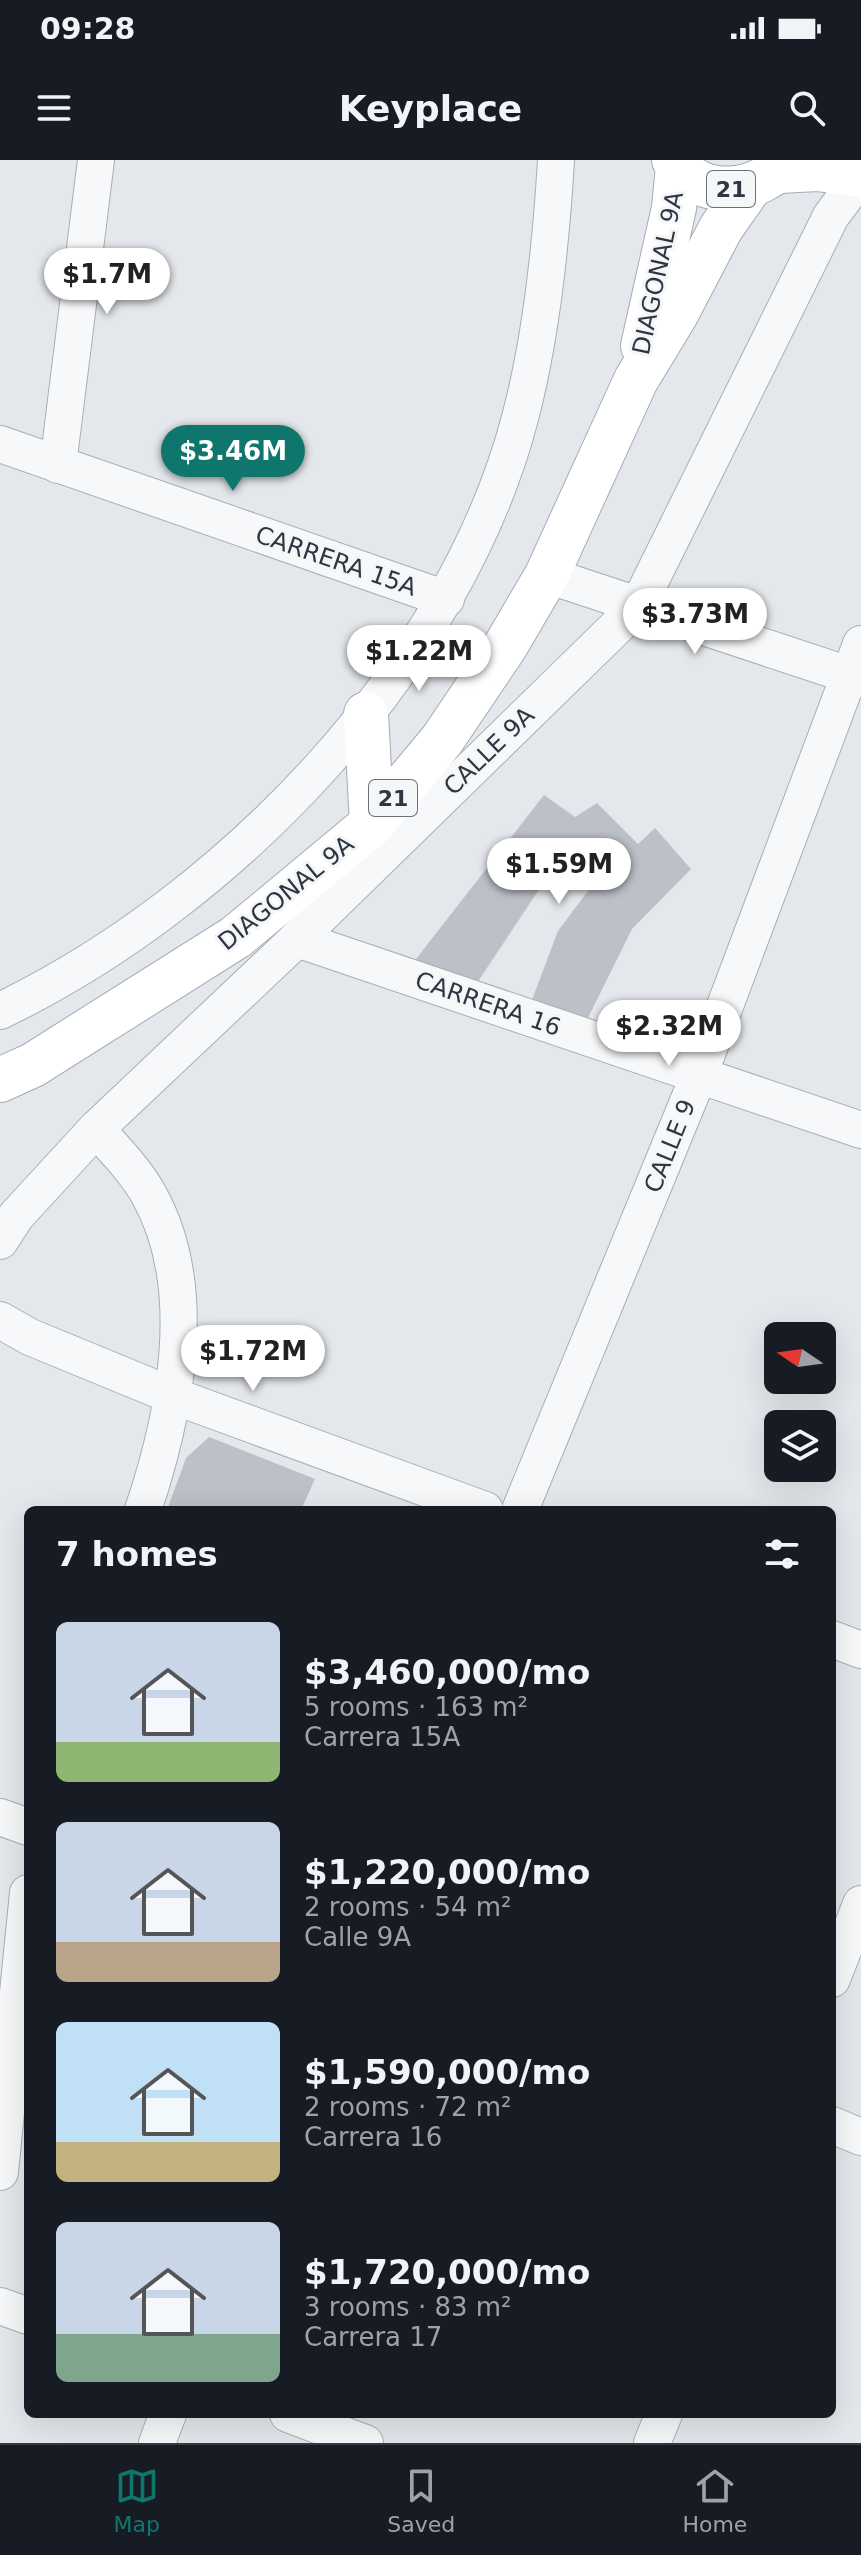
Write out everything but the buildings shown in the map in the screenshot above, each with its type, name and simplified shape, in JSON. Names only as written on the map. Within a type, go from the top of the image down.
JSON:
[{"type":"main road","name":"21","points":[[676,163],[699,182],[723,189],[772,173],[818,169],[861,175]]},
{"type":"main road","name":"DIAGONAL 9A","points":[[636,380],[674,208],[676,163]]},
{"type":"main road","name":"DIAGONAL 9A","points":[[0,1080],[33,1065],[236,937],[372,824],[442,740],[506,645],[547,575],[636,380],[676,314],[721,228],[772,173]]},
{"type":"main road","points":[[366,714],[372,824]]},
{"type":"street","points":[[58,465],[96,160]]},
{"type":"street","points":[[0,1011],[111,948],[224,863],[300,791],[366,714],[408,658],[446,599],[494,495],[520,418],[538,326],[560,169]]},
{"type":"street","name":"CALLE 9A","points":[[0,1241],[16,1216],[96,1129],[297,939],[638,606],[825,228],[861,175]]},
{"type":"street","name":"CARRERA 15A","points":[[0,444],[446,599]]},
{"type":"street","points":[[547,575],[638,606],[857,666]]},
{"type":"street","name":"CALLE 9","points":[[522,1506],[699,1075],[857,666]]},
{"type":"street","name":"CARRERA 16","points":[[297,939],[861,1130]]},
{"type":"street","points":[[96,1129],[149,1195],[168,1242],[177,1297],[177,1343],[171,1395],[154,1477],[144,1506]]},
{"type":"street","points":[[0,1320],[30,1337],[171,1395],[474,1506]]},
{"type":"street","points":[[836,1641],[861,1650]]},
{"type":"street","points":[[0,1817],[24,1826]]},
{"type":"street","points":[[836,1969],[861,1904]]},
{"type":"street","points":[[0,2172],[24,1933]]},
{"type":"street","points":[[836,2127],[861,2137]]},
{"type":"street","points":[[0,2306],[24,2315]]},
{"type":"street","points":[[157,2443],[166,2418]]},
{"type":"street","points":[[299,2418],[365,2443]]},
{"type":"street","points":[[652,2443],[662,2418]]}]
